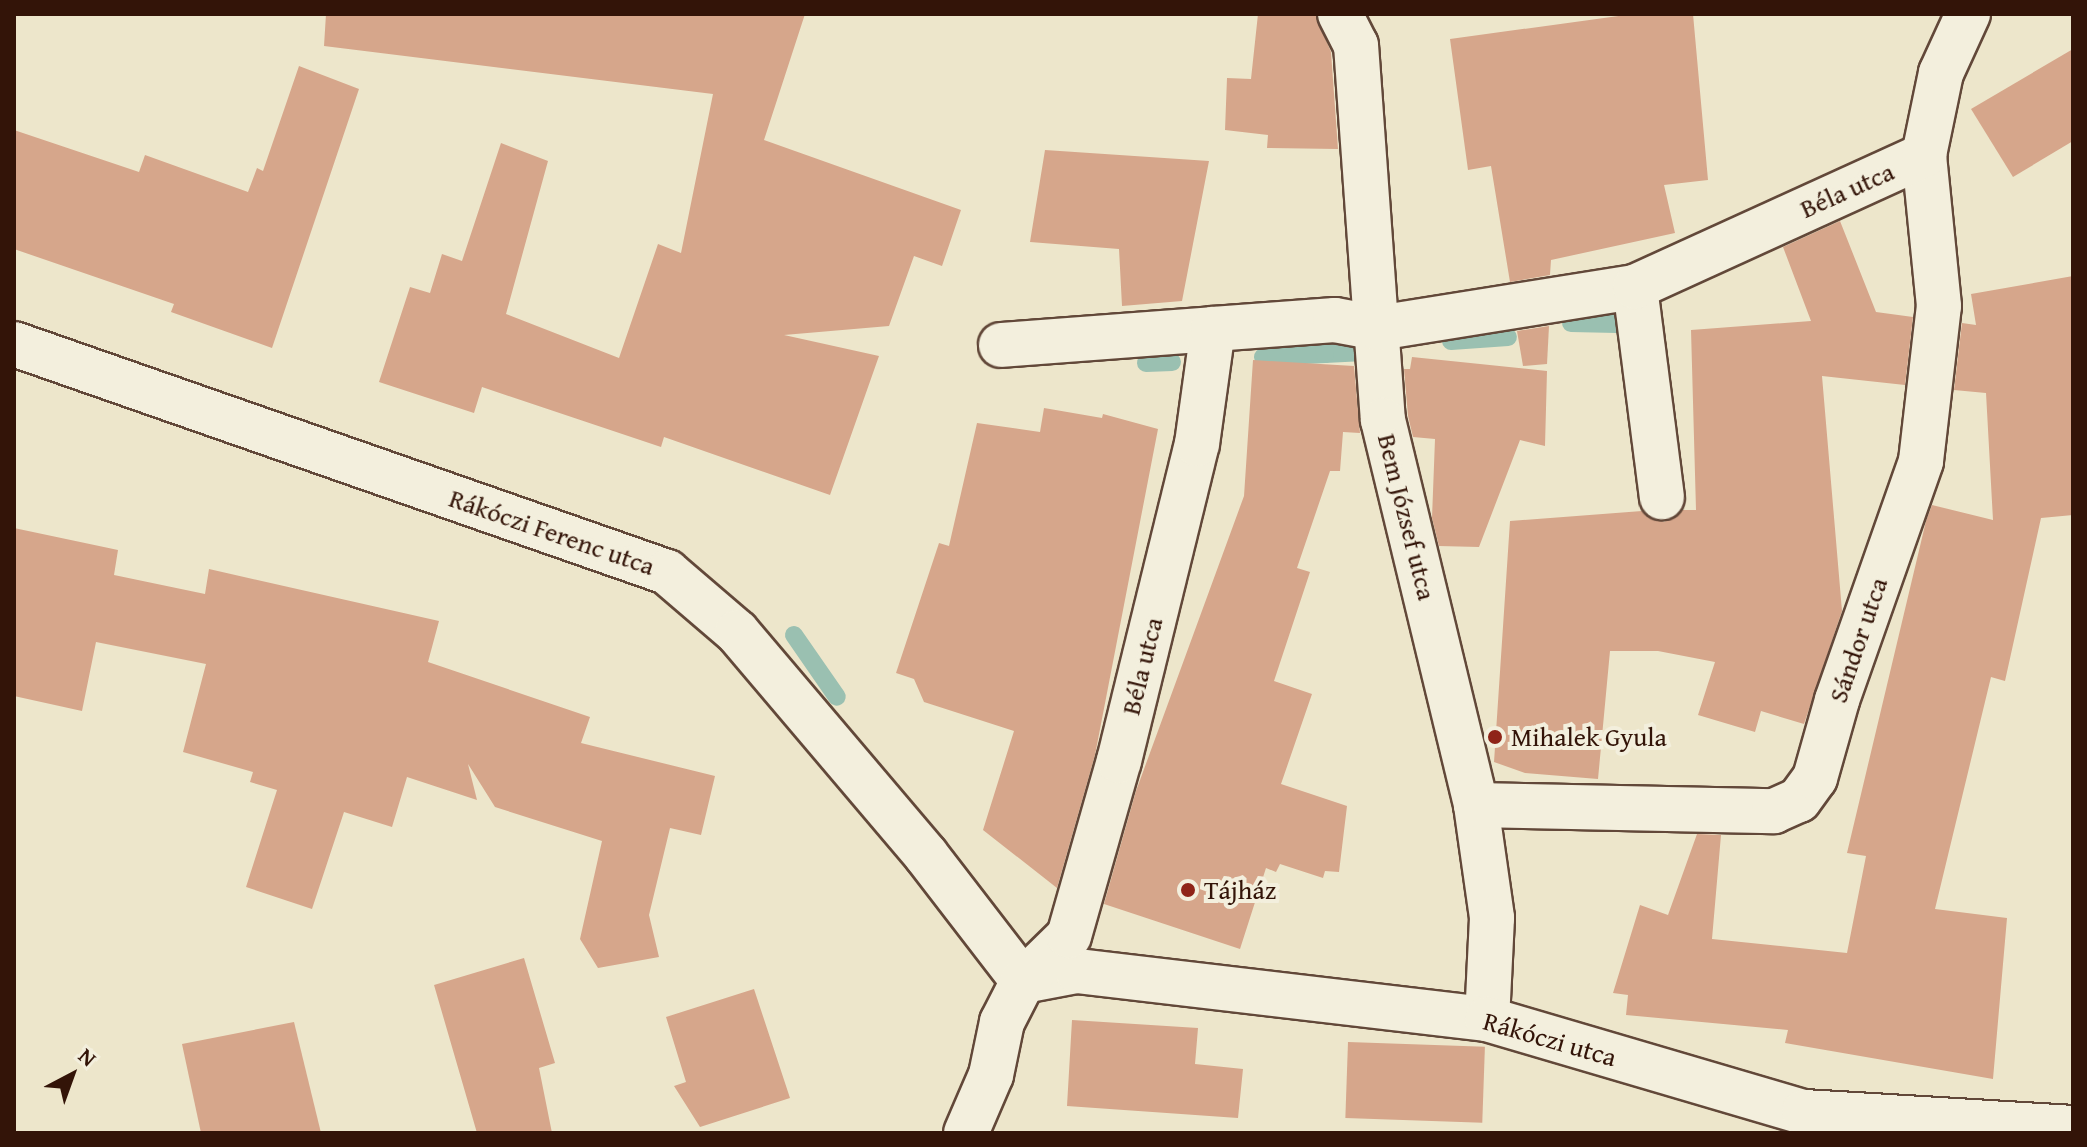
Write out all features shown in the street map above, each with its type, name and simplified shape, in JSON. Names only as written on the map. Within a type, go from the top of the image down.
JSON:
[{"type":"street","name":"Bem József utca","points":[[1340,14],[1356,45],[1366,233],[1378,328],[1383,420],[1476,805],[1492,918],[1487,1019]]},
{"type":"street","name":"Béla utca","points":[[1001,345],[1335,320],[1378,328],[1635,287],[1924,155],[1941,73],[1968,14]]},
{"type":"street","name":"Sándor utca","points":[[1476,805],[1774,811],[1799,800],[1815,778],[1837,700],[1921,461],[1939,306],[1924,155]]},
{"type":"street","points":[[1635,287],[1662,497]]},
{"type":"street","name":"Béla utca","points":[[961,1132],[991,1075],[1002,1022],[1023,981],[1069,936],[1197,444],[1213,329]]},
{"type":"street","name":"Rákóczi Ferenc utca","points":[[14,344],[667,572],[737,632],[926,855],[1023,981]]},
{"type":"street","name":"Rákóczi utca","points":[[1023,981],[1077,971],[1487,1019],[1804,1112],[2073,1128]]},
{"type":"building","points":[[326,14],[805,14],[764,140],[961,210],[942,266],[914,256],[889,326],[784,335],[879,356],[830,495],[664,437],[661,447],[482,387],[474,413],[379,382],[410,287],[430,293],[442,254],[462,261],[501,143],[548,161],[506,314],[619,358],[658,244],[681,253],[713,94],[324,46]]},
{"type":"building","points":[[1258,14],[1315,14],[1331,52],[1338,149],[1267,148],[1268,135],[1225,130],[1227,78],[1251,79]]},
{"type":"building","points":[[1633,14],[1693,14],[1708,180],[1664,185],[1675,233],[1551,260],[1550,275],[1510,282],[1491,166],[1468,170],[1450,39]]},
{"type":"building","points":[[2073,49],[2073,141],[2013,177],[1971,109]]},
{"type":"building","points":[[299,66],[359,89],[272,348],[171,312],[174,304],[14,249],[14,130],[139,172],[145,155],[248,192],[257,168],[263,171]]},
{"type":"building","points":[[1045,150],[1209,161],[1182,301],[1122,306],[1119,249],[1030,242]]},
{"type":"building","points":[[1840,221],[1876,312],[1913,317],[1905,385],[1822,376],[1842,611],[1804,724],[1761,711],[1755,732],[1698,715],[1715,662],[1658,651],[1610,651],[1598,779],[1525,773],[1494,762],[1510,521],[1642,511],[1664,522],[1682,510],[1696,510],[1691,330],[1811,321],[1783,247]]},
{"type":"building","points":[[2073,276],[2073,515],[2041,518],[2005,681],[1991,677],[1935,909],[2007,918],[1993,1079],[1785,1043],[1788,1030],[1626,1015],[1628,995],[1613,993],[1640,905],[1668,915],[1697,834],[1721,835],[1712,939],[1847,953],[1866,856],[1847,853],[1926,521],[1932,505],[1993,520],[1986,393],[1954,390],[1962,323],[1976,325],[1971,294]]},
{"type":"building","points":[[1549,326],[1547,364],[1523,366],[1517,331]]},
{"type":"building","points":[[1412,357],[1547,371],[1545,446],[1520,440],[1479,547],[1439,546],[1432,518],[1435,439],[1413,437],[1408,416],[1404,369],[1410,369]]},
{"type":"building","points":[[1253,360],[1354,366],[1360,433],[1343,432],[1340,471],[1330,471],[1297,568],[1310,572],[1274,681],[1312,694],[1281,784],[1347,806],[1339,872],[1325,871],[1323,878],[1280,864],[1276,872],[1266,868],[1240,949],[1104,904],[1136,791],[1244,496]]},
{"type":"building","points":[[1044,408],[1102,418],[1103,414],[1158,429],[1095,755],[1057,888],[983,830],[1014,731],[924,702],[914,679],[896,673],[939,543],[949,546],[977,423],[1040,432]]},
{"type":"building","points":[[14,528],[118,550],[114,575],[205,594],[209,569],[439,621],[428,662],[590,717],[581,743],[715,776],[701,835],[670,828],[649,915],[659,957],[598,968],[580,939],[602,841],[495,807],[468,764],[477,800],[407,777],[392,827],[344,812],[312,909],[246,887],[277,790],[250,782],[253,772],[183,752],[206,664],[96,642],[82,711],[14,696]]},
{"type":"building","points":[[524,958],[555,1063],[539,1068],[552,1133],[477,1133],[434,985]]},
{"type":"building","points":[[754,989],[790,1098],[700,1127],[674,1086],[686,1082],[666,1017]]},
{"type":"building","points":[[1072,1020],[1198,1028],[1195,1064],[1243,1069],[1238,1118],[1067,1106]]},
{"type":"building","points":[[294,1022],[321,1133],[201,1133],[182,1044]]},
{"type":"building","points":[[1348,1042],[1485,1047],[1482,1123],[1345,1118]]},
{"type":"waterway","points":[[1571,323],[1617,324]]},
{"type":"waterway","points":[[1263,357],[1325,354],[1324,337]]},
{"type":"waterway","points":[[1451,341],[1508,337]]},
{"type":"waterway","points":[[1325,354],[1359,352]]},
{"type":"waterway","points":[[1146,363],[1172,362]]},
{"type":"waterway","points":[[794,635],[837,697]]},
{"type":"place","name":"Mihalek Gyula","points":[[1495,737]]},
{"type":"place","name":"Tájház","points":[[1188,890]]}]
